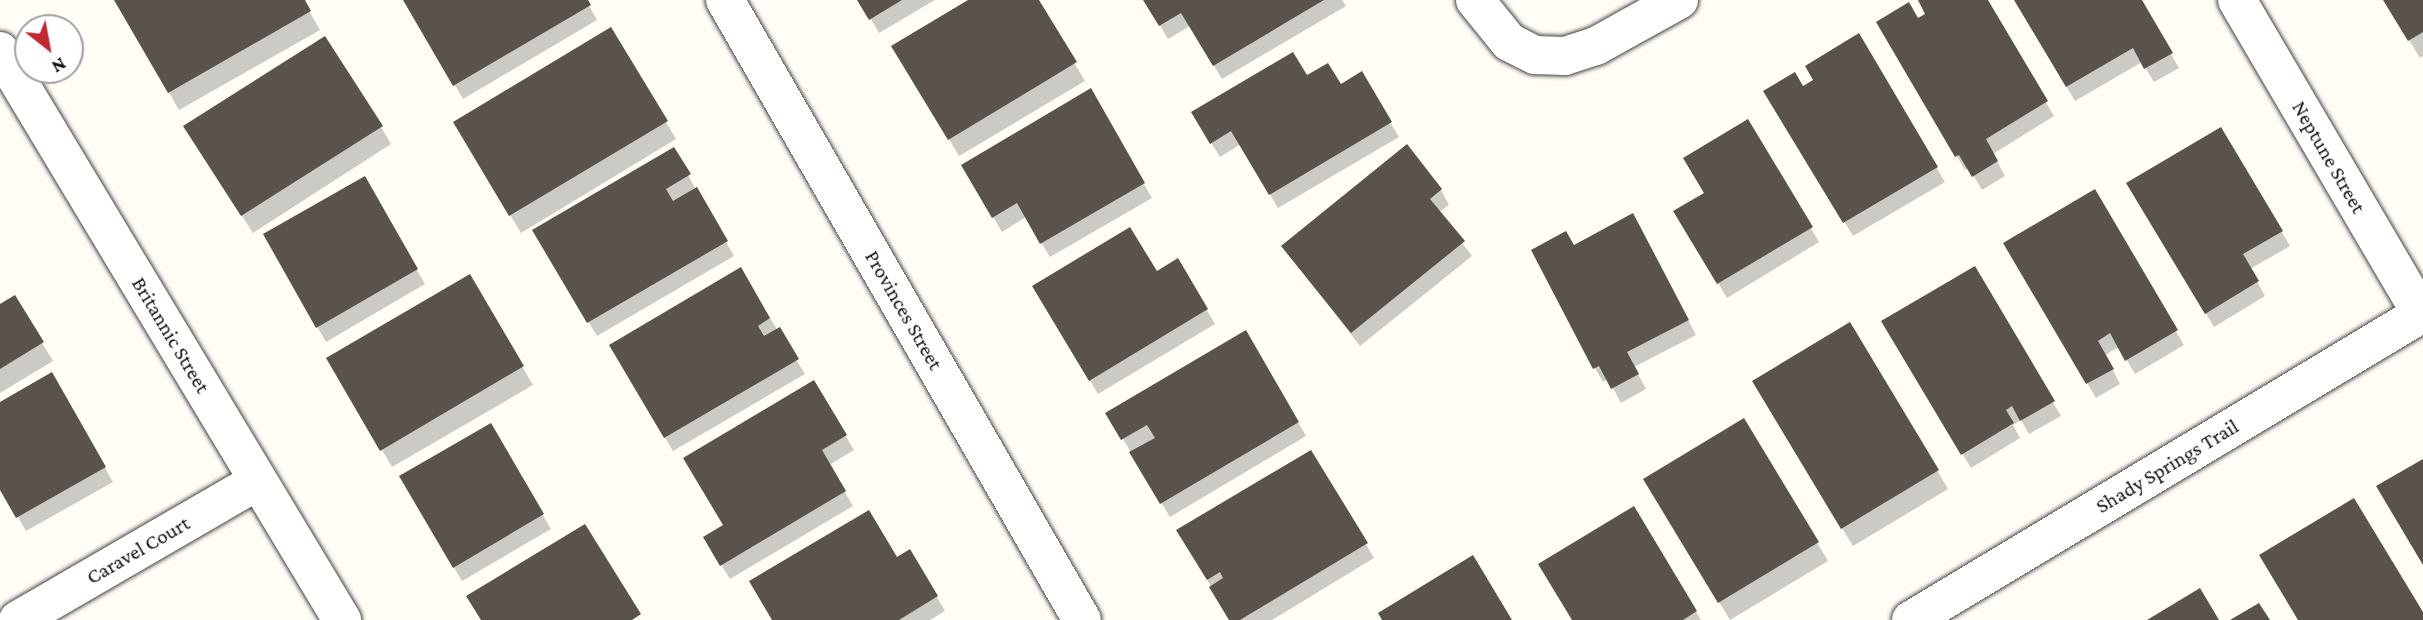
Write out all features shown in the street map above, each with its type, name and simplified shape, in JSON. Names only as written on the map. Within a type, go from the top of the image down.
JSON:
[{"type":"street","name":"Provinces Street","points":[[725,0],[1082,620]]},
{"type":"street","points":[[1475,0],[1509,42],[1535,55],[1565,56],[1596,46],[1679,0]]},
{"type":"street","name":"Neptune Street","points":[[2237,0],[2422,313]]},
{"type":"street","name":"Britannic Street","points":[[0,51],[342,620]]},
{"type":"street","name":"Shady Springs Trail","points":[[1911,620],[2422,313]]},
{"type":"street","name":"Caravel Court","points":[[18,620],[258,481]]},
{"type":"building","points":[[114,0],[305,0],[311,11],[168,93]]},
{"type":"building","points":[[403,0],[588,0],[591,5],[453,86]]},
{"type":"building","points":[[857,0],[902,0],[869,20]]},
{"type":"building","points":[[968,0],[1039,0],[1077,62],[948,140],[891,46]]},
{"type":"building","points":[[1143,0],[1324,0],[1213,66],[1181,13],[1159,26]]},
{"type":"building","points":[[1918,0],[1988,0],[2048,101],[1986,139],[1998,161],[1972,177],[1959,155],[1955,157],[1876,22],[1909,2],[1918,18],[1925,14]]},
{"type":"building","points":[[2014,0],[2142,0],[2173,53],[2144,69],[2133,48],[2066,87]]},
{"type":"building","points":[[2383,0],[2423,0],[2423,32],[2408,41]]},
{"type":"building","points":[[611,27],[668,121],[509,216],[453,122]]},
{"type":"building","points":[[1859,33],[1938,167],[1843,223],[1763,91],[1795,72],[1803,86],[1813,80],[1805,66]]},
{"type":"building","points":[[325,36],[383,126],[241,216],[183,126]]},
{"type":"building","points":[[1293,52],[1307,75],[1328,63],[1341,84],[1362,71],[1392,122],[1269,195],[1231,131],[1210,144],[1191,112]]},
{"type":"building","points":[[1091,88],[1145,183],[1040,244],[1017,203],[992,218],[961,165]]},
{"type":"building","points":[[1748,119],[1813,227],[1717,284],[1673,211],[1704,193],[1683,158]]},
{"type":"building","points":[[2221,127],[2283,231],[2243,254],[2259,281],[2205,314],[2126,183]]},
{"type":"building","points":[[1407,144],[1442,189],[1430,199],[1465,241],[1351,333],[1281,246]]},
{"type":"building","points":[[674,147],[691,174],[666,189],[673,201],[697,187],[728,241],[587,323],[532,230]]},
{"type":"building","points":[[365,176],[418,269],[316,328],[263,234]]},
{"type":"building","points":[[2095,189],[2178,330],[2125,361],[2110,333],[2098,341],[2114,369],[2086,384],[2003,243]]},
{"type":"building","points":[[1633,213],[1689,320],[1627,352],[1639,374],[1611,389],[1599,366],[1593,369],[1531,250],[1566,231],[1574,245]]},
{"type":"building","points":[[1130,227],[1157,271],[1178,258],[1208,309],[1089,381],[1032,286]]},
{"type":"building","points":[[1975,266],[2055,401],[2020,421],[2012,406],[2006,410],[2014,423],[1961,455],[1881,321]]},
{"type":"building","points":[[741,267],[770,318],[758,326],[764,336],[780,327],[799,359],[664,438],[609,345]]},
{"type":"building","points":[[470,274],[524,366],[380,451],[326,358]]},
{"type":"building","points":[[15,295],[44,342],[0,369],[0,304]]},
{"type":"building","points":[[1850,322],[1939,470],[1841,529],[1752,381]]},
{"type":"building","points":[[1246,330],[1299,422],[1160,504],[1129,452],[1155,438],[1147,425],[1121,440],[1105,413]]},
{"type":"building","points":[[52,372],[106,467],[16,518],[0,490],[0,402]]},
{"type":"building","points":[[814,380],[847,435],[822,450],[846,491],[720,566],[703,537],[723,525],[683,458]]},
{"type":"building","points":[[1744,418],[1819,542],[1718,603],[1643,479]]},
{"type":"building","points":[[491,423],[544,514],[453,568],[399,476]]},
{"type":"building","points":[[1311,450],[1368,543],[1240,620],[1229,620],[1209,587],[1223,578],[1220,572],[1207,580],[1176,530]]},
{"type":"building","points":[[2423,459],[2423,565],[2376,486]]},
{"type":"building","points":[[2354,498],[2423,612],[2423,620],[2298,620],[2259,555]]},
{"type":"building","points":[[1634,506],[1697,611],[1683,620],[1572,620],[1538,564]]},
{"type":"building","points":[[869,510],[897,557],[910,549],[938,596],[899,620],[772,620],[749,581]]},
{"type":"building","points":[[585,524],[641,614],[632,620],[481,620],[466,596]]},
{"type":"building","points":[[1473,555],[1512,620],[1382,620],[1378,613]]},
{"type":"building","points":[[2200,588],[2219,620],[2147,620]]},
{"type":"building","points":[[2259,603],[2270,620],[2230,620]]}]
